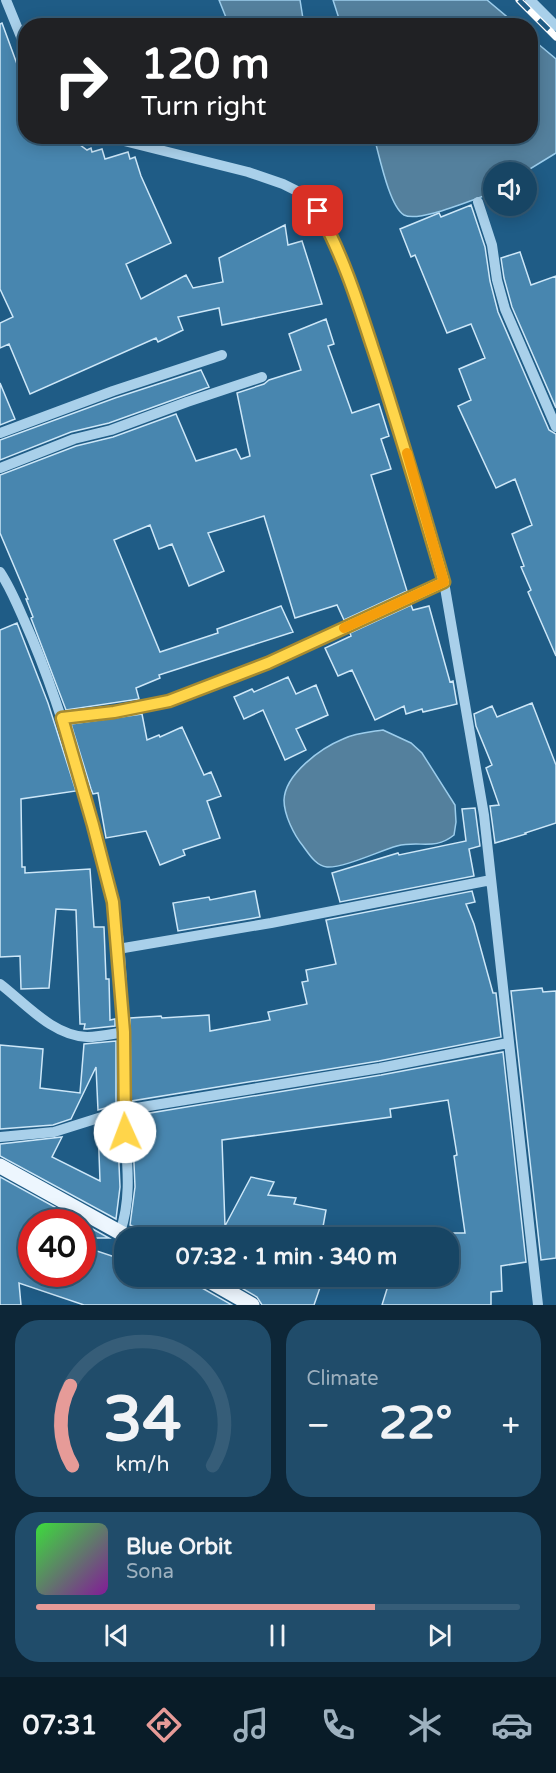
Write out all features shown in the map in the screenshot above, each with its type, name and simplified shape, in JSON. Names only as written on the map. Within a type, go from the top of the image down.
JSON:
[{"type":"main road","points":[[0,1166],[114,1228]]},
{"type":"main road","points":[[220,1287],[252,1305]]},
{"type":"street","points":[[6,0],[18,29]]},
{"type":"street","points":[[530,0],[556,26]]},
{"type":"street","points":[[136,144],[248,172],[283,184],[305,195],[318,211],[329,231],[351,284],[403,438],[444,582],[484,815],[538,1305]]},
{"type":"street","points":[[478,202],[492,245],[497,280],[505,309],[556,427]]},
{"type":"street","points":[[0,433],[113,391],[222,355]]},
{"type":"street","points":[[0,468],[74,439],[111,430],[262,377]]},
{"type":"street","points":[[0,572],[8,584],[31,636],[62,718],[113,902],[124,1032],[124,1110],[128,1196],[125,1227]]},
{"type":"street","points":[[62,718],[114,712],[169,701],[268,663],[444,582]]},
{"type":"street","points":[[118,949],[271,923],[491,880]]},
{"type":"street","points":[[0,984],[46,1022],[69,1034],[86,1036],[124,1032]]},
{"type":"street","points":[[0,1137],[54,1132],[124,1110],[380,1068],[508,1043]]},
{"type":"water","points":[[219,0],[300,0],[303,18],[226,18]]},
{"type":"water","points":[[333,0],[487,0],[509,18],[339,18]]},
{"type":"water","points":[[538,44],[556,59],[556,153],[537,165],[537,162],[483,162],[483,196],[421,216],[404,215],[389,191],[376,144],[538,144]]},
{"type":"water","points":[[383,730],[411,743],[422,753],[455,805],[454,835],[440,843],[405,844],[343,865],[323,866],[310,856],[293,831],[284,806],[286,790],[297,772],[306,763],[334,743],[352,735]]},
{"type":"building","points":[[2,23],[18,64],[18,144],[79,144],[87,150],[91,148],[92,152],[102,149],[105,159],[128,152],[130,159],[135,157],[141,176],[171,243],[126,264],[141,299],[186,275],[193,288],[223,282],[219,258],[285,225],[288,245],[302,241],[322,304],[222,325],[219,308],[178,317],[183,330],[158,342],[156,338],[30,394],[9,344],[0,348],[0,323],[13,317],[0,289],[0,24]]},
{"type":"building","points":[[471,205],[485,247],[498,312],[549,430],[556,434],[556,656],[528,592],[531,590],[521,567],[524,566],[512,534],[532,525],[515,479],[496,488],[458,406],[471,400],[459,369],[485,358],[471,324],[447,333],[415,255],[411,257],[400,229],[439,213],[441,217]]},
{"type":"building","points":[[520,252],[531,285],[556,276],[556,408],[512,307],[504,278],[501,258]]},
{"type":"building","points":[[326,319],[334,344],[328,346],[352,413],[379,404],[389,436],[381,439],[391,469],[371,475],[407,591],[344,620],[337,605],[295,618],[264,516],[208,533],[224,571],[189,586],[172,544],[159,549],[150,525],[114,540],[160,652],[218,633],[217,629],[281,606],[293,632],[159,675],[160,678],[136,688],[139,699],[66,710],[31,618],[33,617],[26,599],[28,599],[0,533],[0,475],[76,446],[113,437],[176,414],[196,461],[236,449],[241,459],[250,456],[237,393],[301,370],[289,334]]},
{"type":"building","points":[[201,370],[209,387],[109,423],[71,432],[0,460],[0,440],[115,398]]},
{"type":"building","points":[[0,383],[15,419],[0,425]]},
{"type":"building","points":[[411,605],[413,610],[429,606],[450,682],[453,681],[457,704],[423,712],[422,709],[406,714],[404,706],[375,720],[352,670],[338,676],[325,648],[351,636],[350,633]]},
{"type":"building","points":[[17,623],[48,703],[76,791],[21,799],[22,867],[25,867],[25,873],[90,869],[94,927],[104,927],[110,1020],[115,1019],[115,1026],[84,1029],[85,1024],[80,1024],[76,910],[56,909],[49,988],[21,989],[20,956],[0,957],[0,630]]},
{"type":"building","points":[[288,677],[296,694],[316,685],[328,715],[296,729],[306,750],[285,760],[263,710],[244,719],[234,697],[252,689],[254,692]]},
{"type":"building","points":[[532,703],[556,765],[556,823],[495,843],[490,806],[499,805],[486,768],[492,765],[476,726],[474,714],[492,706],[497,717]]},
{"type":"building","points":[[142,714],[147,740],[182,727],[204,775],[211,772],[221,796],[207,801],[220,838],[183,850],[185,855],[160,865],[146,831],[106,838],[98,793],[93,794],[91,789],[71,724]]},
{"type":"building","points":[[475,808],[480,846],[469,849],[474,876],[340,902],[332,873],[398,853],[399,855],[466,841],[462,809]]},
{"type":"building","points":[[255,891],[260,917],[178,931],[173,903],[209,897],[210,900]]},
{"type":"building","points":[[472,891],[475,902],[466,904],[474,924],[493,993],[496,993],[501,1037],[379,1061],[131,1101],[130,1018],[209,1015],[210,1031],[270,1020],[268,1012],[307,1004],[302,982],[308,981],[306,970],[336,964],[326,920]]},
{"type":"building","points":[[542,988],[543,992],[556,991],[556,1258],[541,1260],[511,991]]},
{"type":"building","points":[[116,1041],[116,1105],[98,1110],[96,1067],[71,1119],[53,1125],[0,1129],[0,1045],[43,1049],[40,1088],[80,1093],[84,1044]]},
{"type":"building","points":[[503,1052],[526,1262],[501,1266],[502,1291],[491,1292],[491,1305],[382,1305],[388,1287],[459,1287],[459,1233],[465,1233],[454,1156],[457,1155],[448,1100],[390,1109],[391,1117],[222,1140],[225,1226],[251,1177],[274,1182],[268,1195],[296,1198],[294,1204],[326,1210],[323,1227],[135,1227],[130,1225],[135,1187],[132,1116],[381,1075]]},
{"type":"building","points":[[117,1120],[120,1187],[116,1219],[0,1156],[0,1144],[62,1137],[52,1157],[100,1181],[98,1126]]},
{"type":"building","points":[[0,1177],[58,1209],[18,1209],[18,1287],[21,1305],[0,1305]]},
{"type":"building","points":[[96,1231],[109,1238],[96,1238]]},
{"type":"building","points":[[96,1251],[114,1257],[114,1287],[200,1287],[232,1305],[84,1305],[31,1287],[96,1287]]},
{"type":"building","points":[[240,1287],[320,1287],[314,1305],[262,1305],[257,1297]]},
{"type":"railway","points":[[519,0],[537,18]]},
{"type":"railway","points":[[538,19],[556,37]]},
{"type":"slow traffic","points":[[344,628],[444,582],[407,453]]},
{"type":"route","points":[[125,1132],[124,1032],[113,902],[62,718],[114,712],[169,701],[268,663],[444,582],[403,438],[351,284],[318,211]]}]
